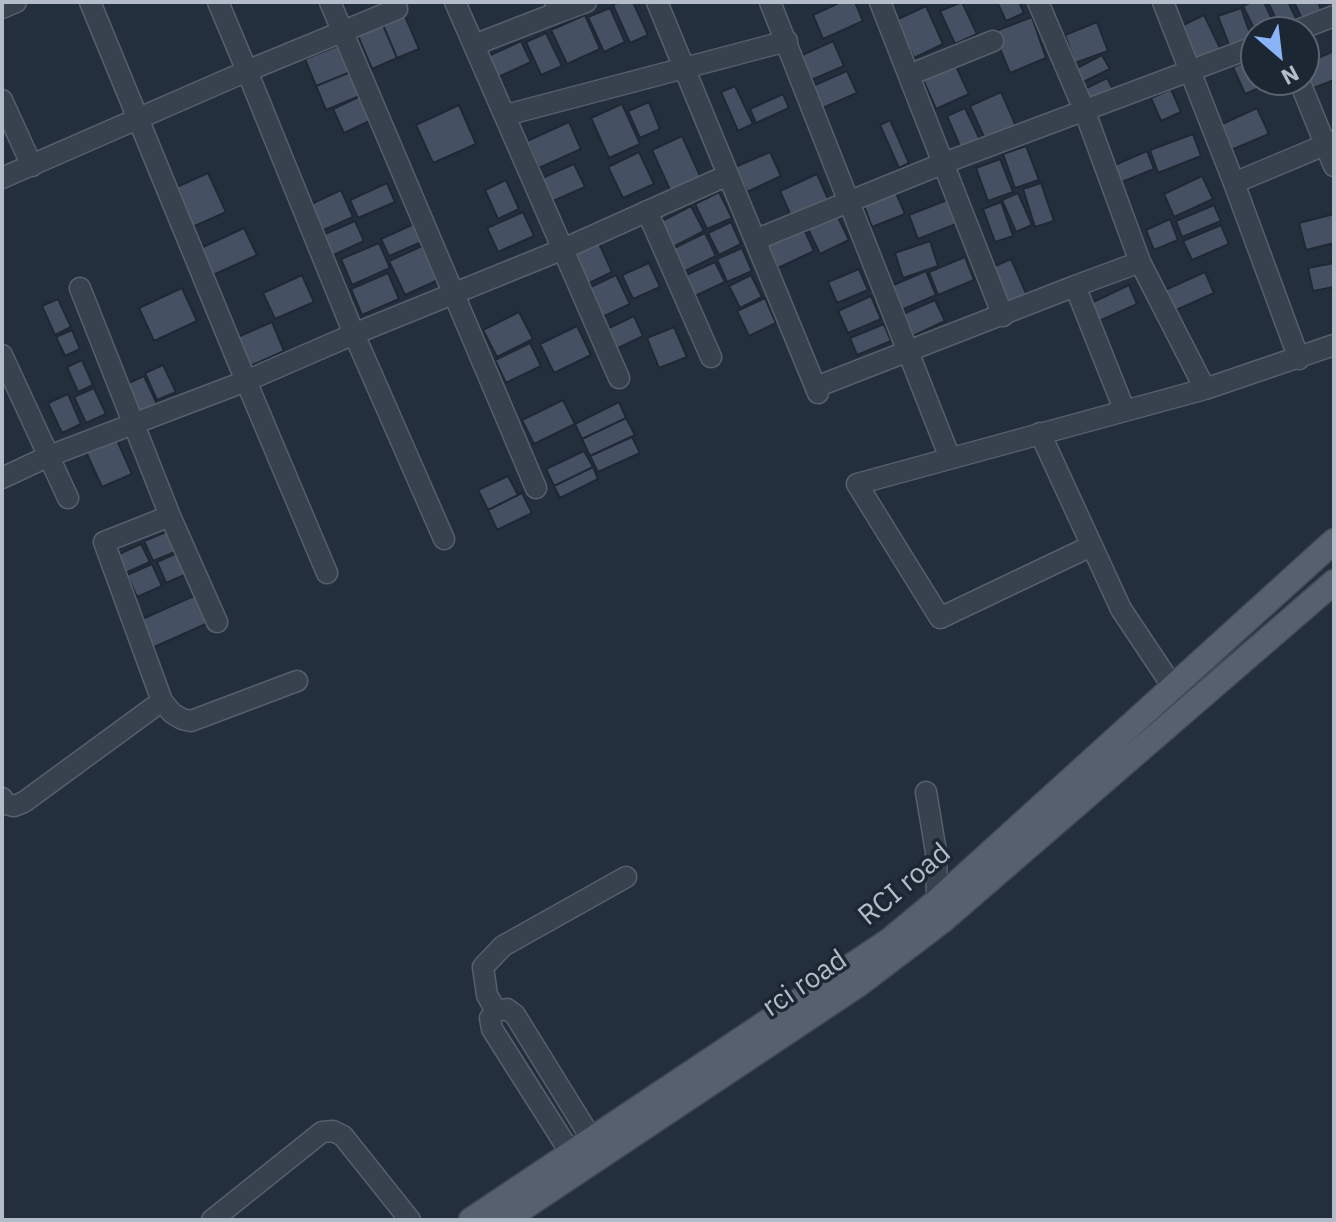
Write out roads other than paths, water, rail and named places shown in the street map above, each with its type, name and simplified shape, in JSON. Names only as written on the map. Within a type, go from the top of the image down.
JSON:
[{"type":"main road","name":"RCI road","points":[[471,1220],[591,1138],[730,1058],[890,940],[937,901],[1334,541]]},
{"type":"main road","name":"rci road","points":[[505,1220],[730,1058],[859,984],[942,921],[1334,582]]},
{"type":"main road","points":[[1233,632],[1254,652]]},
{"type":"street","points":[[2,8],[16,2]]},
{"type":"street","points":[[90,2],[327,573]]},
{"type":"street","points":[[218,2],[354,334],[444,539]]},
{"type":"street","points":[[330,2],[536,488]]},
{"type":"street","points":[[455,2],[619,378]]},
{"type":"street","points":[[474,45],[557,7],[586,2]]},
{"type":"street","points":[[657,2],[817,390],[1140,262]]},
{"type":"street","points":[[770,2],[950,458]]},
{"type":"street","points":[[880,2],[1003,316]]},
{"type":"street","points":[[1038,2],[1085,112],[1140,262],[1205,389]]},
{"type":"street","points":[[1163,2],[1192,71],[1299,359]]},
{"type":"street","points":[[2,178],[397,9]]},
{"type":"street","points":[[506,115],[787,41]]},
{"type":"street","points":[[909,75],[993,41]]},
{"type":"street","points":[[755,240],[944,163],[1240,52]]},
{"type":"street","points":[[1307,96],[1330,143],[1334,166]]},
{"type":"street","points":[[2,100],[32,166]]},
{"type":"street","points":[[1234,183],[1330,143]]},
{"type":"street","points":[[2,478],[49,456],[246,381],[561,250],[728,175]]},
{"type":"street","points":[[647,211],[711,357]]},
{"type":"street","points":[[1075,286],[1124,409]]},
{"type":"street","points":[[80,288],[170,516],[217,622]]},
{"type":"street","points":[[1091,546],[940,618],[857,484],[1205,389],[1334,345]]},
{"type":"street","points":[[2,355],[68,498]]},
{"type":"street","points":[[1040,433],[1121,609],[1173,687]]},
{"type":"street","points":[[170,516],[104,542],[162,701],[172,713],[191,721],[297,681]]},
{"type":"street","points":[[2,798],[6,804],[14,806],[24,802],[162,701]]},
{"type":"street","points":[[926,792],[936,852],[937,901]]},
{"type":"street","points":[[496,1011],[487,995],[483,967],[503,946],[626,877]]},
{"type":"street","points":[[570,1152],[492,1029],[490,1018],[496,1011],[507,1009],[515,1015],[591,1138]]},
{"type":"street","points":[[212,1220],[322,1132],[333,1131],[343,1136],[410,1220]]}]
